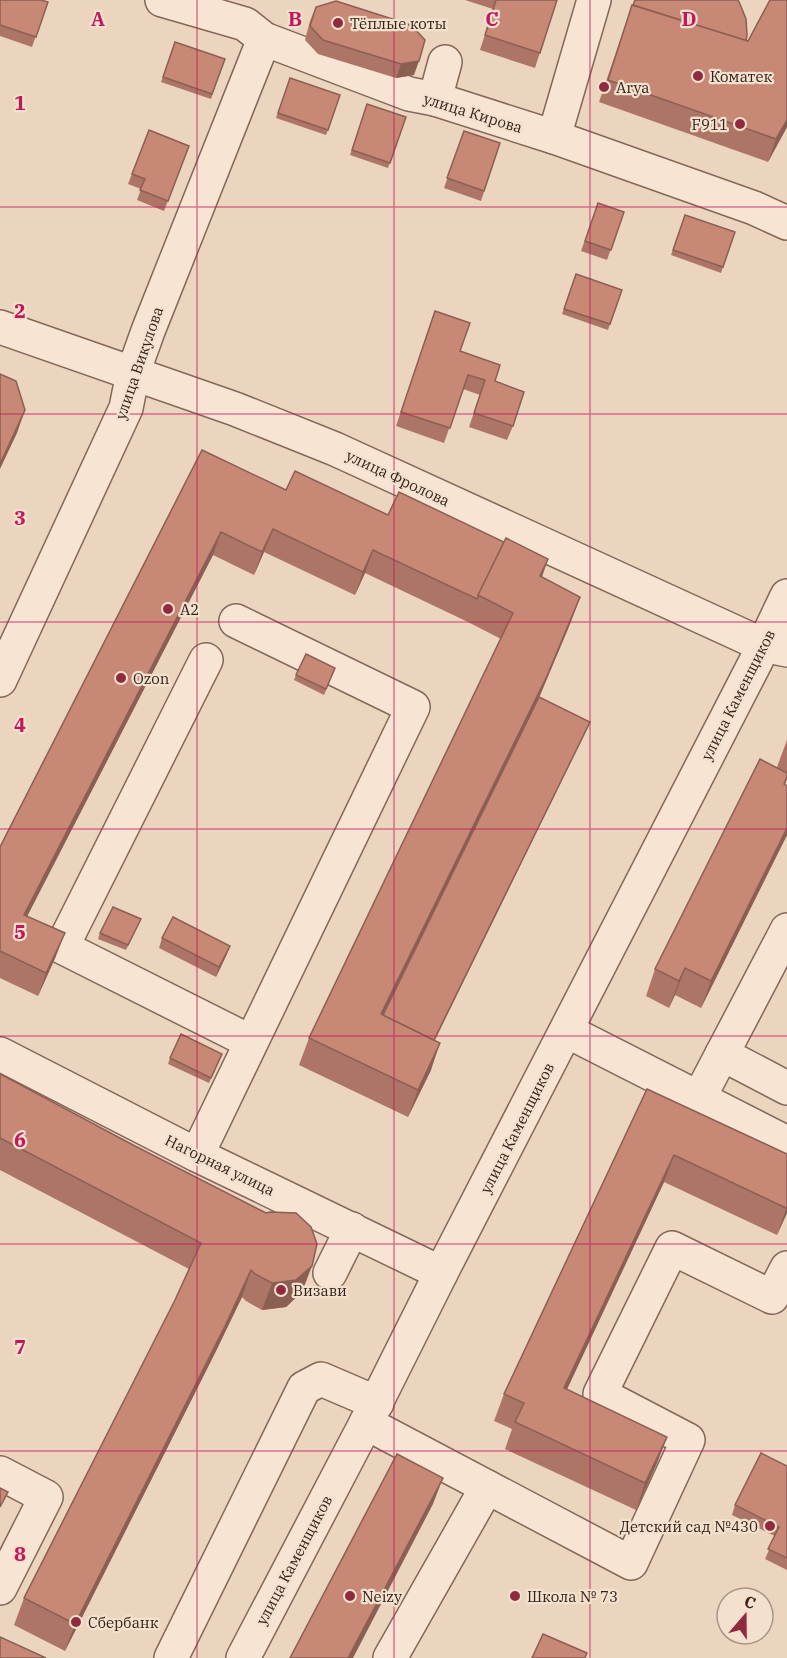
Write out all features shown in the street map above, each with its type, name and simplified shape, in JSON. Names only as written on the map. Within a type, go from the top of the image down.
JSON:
[{"type":"street","name":"улица Кирова","points":[[162,0],[244,24],[264,39],[409,94],[435,99],[554,137],[754,208],[787,223]]},
{"type":"street","points":[[554,137],[594,0]]},
{"type":"street","name":"улица Викулова","points":[[0,680],[126,408],[133,373],[148,331],[264,39]]},
{"type":"street","points":[[435,99],[445,62]]},
{"type":"street","name":"улица Фролова","points":[[0,327],[235,409],[335,449],[775,647]]},
{"type":"street","name":"улица Каменщиков","points":[[243,1658],[567,1031],[775,647],[787,596]]},
{"type":"street","points":[[197,1155],[413,706],[236,621]]},
{"type":"street","points":[[206,660],[62,947],[251,1042]]},
{"type":"street","points":[[699,1098],[787,930]]},
{"type":"street","points":[[567,1031],[787,1143]]},
{"type":"street","name":"Нагорная улица","points":[[0,1054],[197,1155],[441,1273]]},
{"type":"street","points":[[722,1054],[787,1088]]},
{"type":"street","points":[[330,1273],[352,1229]]},
{"type":"street","points":[[171,1658],[304,1388],[321,1378],[371,1413],[487,1486],[631,1563],[688,1440],[600,1394],[672,1248],[772,1297],[787,1268]]},
{"type":"street","points":[[0,1473],[46,1497],[0,1588]]},
{"type":"street","points":[[390,1658],[487,1486]]},
{"type":"building","points":[[0,0],[48,2],[36,37],[0,25]]},
{"type":"building","points":[[496,0],[557,0],[540,53],[485,35]]},
{"type":"building","points":[[635,0],[738,0],[746,19],[746,41],[633,5]]},
{"type":"building","name":"Коматек","points":[[770,0],[787,0],[787,120],[776,139],[608,80],[632,5],[748,41]]},
{"type":"building","points":[[336,1],[411,25],[425,40],[419,61],[401,64],[323,40],[310,26],[316,7]]},
{"type":"building","points":[[175,42],[225,59],[212,94],[163,77]]},
{"type":"building","points":[[290,78],[340,95],[328,130],[278,113]]},
{"type":"building","points":[[367,104],[406,117],[390,163],[352,150]]},
{"type":"building","points":[[149,130],[189,146],[168,201],[140,190],[145,179],[132,174]]},
{"type":"building","points":[[464,131],[500,143],[484,191],[447,178]]},
{"type":"building","points":[[598,203],[624,212],[611,250],[585,241]]},
{"type":"building","points":[[685,215],[735,232],[723,267],[673,250]]},
{"type":"building","points":[[576,274],[622,290],[610,324],[564,309]]},
{"type":"building","points":[[435,311],[470,323],[460,351],[500,365],[495,381],[524,392],[513,426],[474,413],[485,380],[468,375],[450,428],[401,412]]},
{"type":"building","points":[[0,374],[16,381],[25,410],[0,464]]},
{"type":"building","points":[[202,450],[286,490],[295,471],[388,515],[399,492],[504,542],[477,599],[373,550],[363,572],[273,529],[262,552],[221,532],[24,915],[65,933],[46,973],[0,951],[0,847]]},
{"type":"building","points":[[506,538],[548,559],[540,576],[580,597],[547,676],[381,1014],[440,1043],[418,1090],[309,1038],[513,613],[478,595]]},
{"type":"building","points":[[306,654],[335,668],[326,689],[296,675]]},
{"type":"building","points":[[539,697],[590,722],[434,1040],[383,1015]]},
{"type":"building","points":[[760,759],[787,773],[784,784],[787,786],[787,828],[711,981],[685,968],[679,981],[655,969]]},
{"type":"building","points":[[113,907],[141,919],[128,945],[100,933]]},
{"type":"building","points":[[173,917],[230,946],[219,967],[162,938]]},
{"type":"building","points":[[181,1034],[222,1054],[211,1078],[170,1058]]},
{"type":"building","points":[[0,1074],[266,1213],[296,1213],[311,1227],[317,1244],[312,1266],[296,1280],[272,1283],[251,1270],[75,1624],[24,1598],[175,1300],[201,1243],[0,1138]]},
{"type":"building","points":[[647,1089],[787,1154],[787,1207],[674,1155],[564,1388],[667,1437],[645,1483],[515,1422],[524,1403],[504,1394]]},
{"type":"building","name":"Детский сад №430","points":[[761,1453],[787,1466],[787,1558],[768,1549],[779,1527],[735,1505]]},
{"type":"building","points":[[397,1454],[443,1478],[348,1658],[290,1658]]},
{"type":"building","points":[[0,1488],[8,1492],[0,1507]]},
{"type":"building","points":[[543,1634],[587,1653],[585,1658],[532,1658]]},
{"type":"building","points":[[0,1637],[46,1658],[0,1658]]},
{"type":"place","name":"Тёплые коты","points":[[338,23]]},
{"type":"place","name":"Коматек","points":[[698,76]]},
{"type":"place","name":"Arya","points":[[604,87]]},
{"type":"place","name":"F911","points":[[740,124]]},
{"type":"place","name":"А2","points":[[168,609]]},
{"type":"place","name":"Ozon","points":[[121,678]]},
{"type":"place","name":"Визави","points":[[281,1290]]},
{"type":"place","name":"Детский сад №430","points":[[770,1526]]},
{"type":"place","name":"Neizy","points":[[350,1596]]},
{"type":"place","name":"Школа № 73","points":[[515,1596]]},
{"type":"place","name":"Сбербанк","points":[[76,1622]]}]
